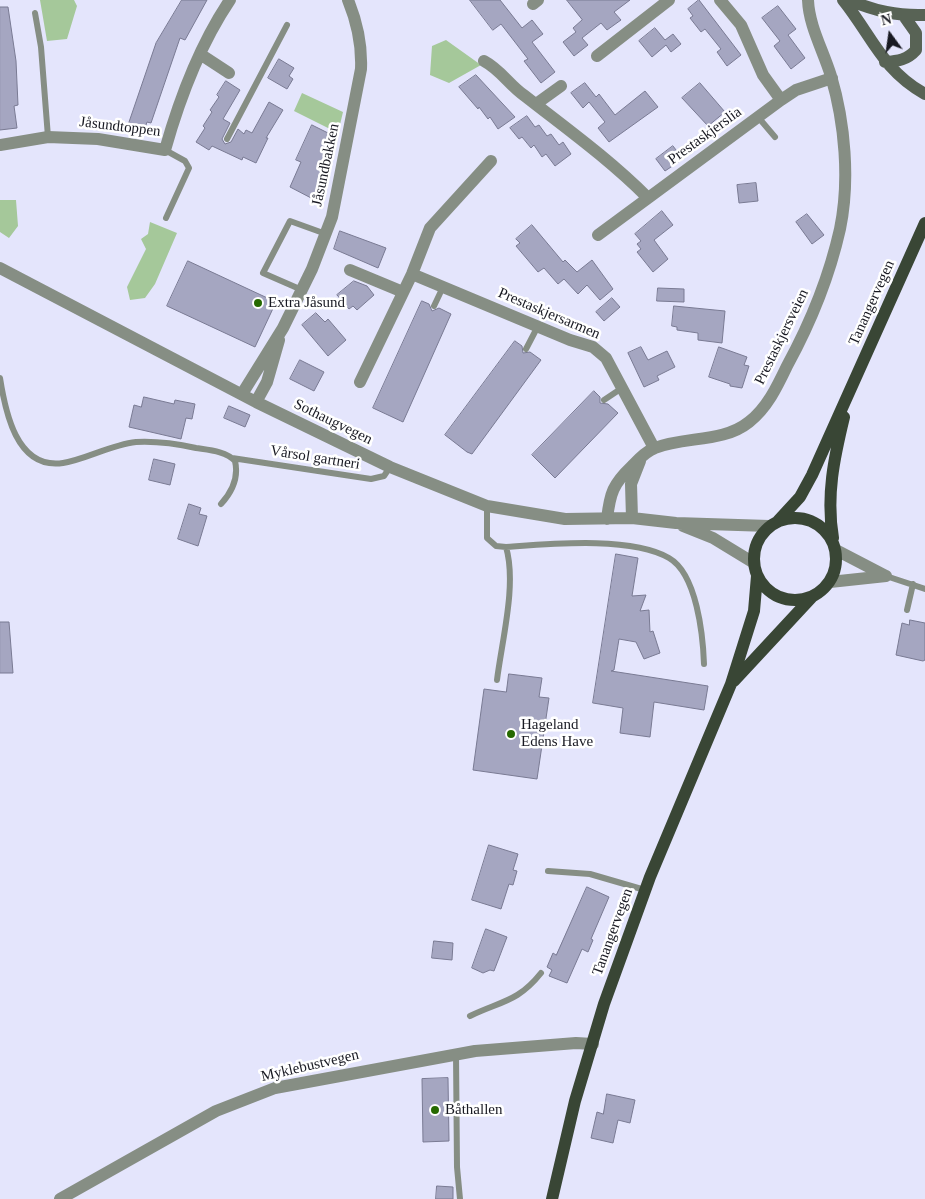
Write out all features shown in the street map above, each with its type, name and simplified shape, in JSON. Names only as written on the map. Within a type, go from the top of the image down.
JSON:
[{"type":"main road","points":[[843,0],[885,62],[905,81],[925,94]]},
{"type":"main road","points":[[849,0],[882,13],[904,16],[925,15]]},
{"type":"main road","points":[[885,62],[898,61],[910,57],[916,50],[916,33],[904,16]]},
{"type":"main road","name":"Tanangervegen","points":[[773,524],[804,490],[849,396],[925,222]]},
{"type":"main road","name":"Tanangervegen","points":[[835,545],[830,516],[831,479],[849,396]]},
{"type":"main road","points":[[789,517],[803,518],[815,522],[826,530],[835,545],[836,569],[830,582],[822,591],[812,597],[799,600],[786,599],[774,594],[764,586],[756,570],[754,551],[759,539],[773,524],[789,517]]},
{"type":"main road","name":"Tanangervegen","points":[[552,1199],[575,1101],[617,967],[645,890],[731,684],[754,611],[756,570]]},
{"type":"main road","name":"Tanangervegen","points":[[731,684],[812,597]]},
{"type":"street","name":"Jåsundtoppen","points":[[0,145],[48,136],[98,139],[166,150],[181,96],[214,24],[230,0]]},
{"type":"street","name":"Jåsundbakken","points":[[242,394],[283,328],[302,290],[332,218],[361,69],[362,54],[356,22],[348,0]]},
{"type":"street","points":[[598,56],[669,0]]},
{"type":"street","points":[[720,0],[741,25],[763,74],[781,100]]},
{"type":"street","name":"Prestaskjersveien","points":[[607,519],[610,495],[618,479],[641,456],[654,448],[675,442],[730,433],[748,423],[762,411],[773,395],[817,307],[830,270],[840,227],[844,160],[841,126],[832,78],[811,22],[808,0]]},
{"type":"street","points":[[200,54],[229,73]]},
{"type":"street","points":[[484,61],[500,71],[514,87],[613,164],[647,197]]},
{"type":"street","name":"Prestaskjerslia","points":[[598,235],[781,100],[796,90],[832,78]]},
{"type":"street","points":[[536,104],[561,86]]},
{"type":"street","points":[[360,382],[412,274],[430,228],[491,161]]},
{"type":"street","name":"Sothaugvegen","points":[[0,268],[256,402],[390,467],[487,506],[565,520],[632,518],[676,523],[773,524]]},
{"type":"street","points":[[350,270],[403,292]]},
{"type":"street","name":"Prestaskjersarmen","points":[[412,274],[593,348],[606,358],[654,448]]},
{"type":"street","name":"Jåsundbakken","points":[[256,402],[267,382],[283,328]]},
{"type":"street","points":[[632,518],[631,484],[641,456]]},
{"type":"street","name":"Sothaugvegen","points":[[676,523],[713,538],[756,570]]},
{"type":"street","points":[[835,545],[886,576]]},
{"type":"street","points":[[830,582],[886,576]]},
{"type":"street","name":"Myklebustvegen","points":[[60,1199],[216,1111],[275,1088],[456,1054],[576,1043],[593,1044]]},
{"type":"lane","points":[[35,13],[41,47],[48,136]]},
{"type":"lane","points":[[227,139],[287,25]]},
{"type":"lane","points":[[758,117],[776,137]]},
{"type":"lane","points":[[166,150],[185,162],[189,168],[166,218]]},
{"type":"lane","points":[[302,290],[263,273],[290,221],[326,234]]},
{"type":"lane","points":[[434,306],[443,287]]},
{"type":"lane","points":[[526,349],[538,326]]},
{"type":"lane","name":"Vårsol gartneri","points":[[0,378],[3,400],[14,433],[27,450],[48,462],[63,462],[97,451],[136,442],[183,445],[225,454],[232,458],[371,479],[384,476],[390,467]]},
{"type":"lane","points":[[604,400],[622,388]]},
{"type":"lane","points":[[221,504],[232,492],[236,465],[232,458]]},
{"type":"lane","points":[[487,506],[487,538],[496,546],[618,544],[670,558],[684,574],[696,607],[703,635],[704,664]]},
{"type":"lane","points":[[497,680],[511,582],[511,564],[506,547]]},
{"type":"lane","points":[[886,576],[925,589]]},
{"type":"lane","points":[[907,610],[913,584]]},
{"type":"lane","points":[[548,871],[590,874],[645,890]]},
{"type":"lane","points":[[470,1016],[516,998],[529,988],[541,973]]},
{"type":"lane","points":[[456,1054],[457,1167],[460,1199]]},
{"type":"green space","points":[[40,0],[74,0],[77,6],[67,39],[47,41]]},
{"type":"green space","points":[[446,40],[481,65],[449,83],[430,75],[432,46]]},
{"type":"green space","points":[[302,93],[343,112],[338,133],[294,111]]},
{"type":"green space","points":[[0,200],[16,200],[18,226],[9,238],[0,232]]},
{"type":"green space","points":[[150,222],[177,233],[155,284],[145,298],[130,300],[127,287],[146,249],[141,239],[148,234]]},
{"type":"building","points":[[182,0],[207,0],[185,40],[180,38],[151,123],[147,122],[144,131],[128,125],[156,43]]},
{"type":"building","points":[[470,0],[500,0],[522,28],[532,20],[543,34],[532,42],[555,72],[541,83],[524,61],[528,59],[501,24],[493,30]]},
{"type":"building","points":[[567,0],[630,0],[614,12],[621,20],[607,30],[601,23],[582,38],[588,45],[574,56],[563,42],[576,32],[573,28],[582,20]]},
{"type":"building","points":[[699,0],[741,55],[727,66],[717,52],[721,49],[705,29],[701,32],[690,18],[693,16],[688,9]]},
{"type":"building","points":[[778,6],[796,29],[788,35],[805,58],[791,69],[774,46],[780,41],[762,18]]},
{"type":"building","points":[[0,7],[8,7],[16,61],[18,105],[14,106],[17,128],[0,130]]},
{"type":"building","points":[[655,28],[665,40],[673,34],[681,44],[671,52],[666,45],[652,57],[639,41]]},
{"type":"building","points":[[279,59],[294,68],[289,76],[293,79],[287,89],[268,78]]},
{"type":"building","points":[[476,75],[515,117],[498,129],[490,117],[488,119],[459,87]]},
{"type":"building","points":[[226,81],[240,90],[223,119],[230,123],[222,139],[225,144],[231,142],[238,129],[244,134],[246,130],[252,133],[269,102],[283,110],[266,138],[268,138],[256,163],[243,157],[242,160],[212,146],[209,150],[196,142],[212,112],[210,110],[219,97],[217,95]]},
{"type":"building","points":[[585,83],[596,97],[599,94],[615,115],[645,91],[658,107],[609,142],[598,128],[605,122],[589,102],[583,108],[571,93]]},
{"type":"building","points":[[700,83],[725,112],[708,126],[682,98]]},
{"type":"building","points":[[527,116],[535,127],[539,125],[547,136],[551,134],[559,145],[563,142],[571,154],[555,166],[546,154],[542,157],[534,145],[531,148],[522,137],[519,139],[510,128]]},
{"type":"building","points":[[312,125],[332,135],[329,140],[334,143],[319,177],[324,180],[315,200],[290,187],[301,162],[296,160]]},
{"type":"building","points":[[673,146],[683,159],[665,171],[656,159]]},
{"type":"building","points":[[756,183],[758,201],[739,203],[737,185]]},
{"type":"building","points":[[662,211],[673,225],[654,240],[668,259],[653,272],[637,252],[641,249],[637,244],[641,241],[635,234]]},
{"type":"building","points":[[807,214],[824,235],[812,244],[796,222]]},
{"type":"building","points":[[532,225],[563,262],[565,260],[577,272],[592,260],[613,289],[600,300],[587,285],[578,294],[564,279],[558,284],[544,268],[538,272],[516,246],[520,243],[516,239]]},
{"type":"building","points":[[340,231],[386,248],[378,268],[334,249]]},
{"type":"building","points":[[188,261],[276,302],[255,347],[167,306]]},
{"type":"building","points":[[354,281],[367,286],[374,295],[357,310],[353,306],[349,309],[337,295]]},
{"type":"building","points":[[658,288],[684,289],[684,302],[657,301]]},
{"type":"building","points":[[612,298],[620,307],[604,321],[596,312]]},
{"type":"building","points":[[422,301],[429,304],[432,311],[439,308],[451,314],[403,422],[373,408]]},
{"type":"building","points":[[674,306],[725,311],[722,343],[698,340],[698,333],[677,330],[677,327],[672,326]]},
{"type":"building","points":[[316,313],[325,322],[328,319],[346,340],[328,356],[302,325]]},
{"type":"building","points":[[515,341],[522,346],[523,353],[530,352],[541,360],[472,454],[467,452],[445,435]]},
{"type":"building","points":[[641,347],[648,360],[667,351],[675,367],[657,376],[659,380],[644,387],[628,353]]},
{"type":"building","points":[[719,347],[747,357],[744,365],[749,366],[742,388],[730,386],[730,384],[709,377]]},
{"type":"building","points":[[300,360],[324,372],[314,391],[290,379]]},
{"type":"building","points":[[594,391],[600,397],[600,403],[608,404],[618,413],[555,478],[532,455]]},
{"type":"building","points":[[144,397],[174,404],[175,400],[195,404],[192,419],[186,418],[181,439],[129,427],[134,405],[141,407]]},
{"type":"building","points":[[229,406],[250,415],[245,427],[224,418]]},
{"type":"building","points":[[154,459],[175,464],[170,485],[149,480]]},
{"type":"building","points":[[189,504],[201,508],[199,514],[207,516],[198,546],[178,539]]},
{"type":"building","points":[[616,554],[638,558],[632,596],[646,595],[640,611],[649,610],[650,632],[653,631],[660,653],[644,659],[636,642],[619,639],[614,670],[611,671],[708,686],[704,710],[654,702],[650,737],[620,733],[623,708],[593,703]]},
{"type":"building","points":[[910,620],[925,623],[925,660],[923,661],[896,655],[902,623],[909,625]]},
{"type":"building","points":[[0,622],[9,622],[13,673],[0,673]]},
{"type":"building","name":"Hageland Edens Have","points":[[509,674],[542,678],[539,697],[549,698],[537,779],[473,770],[484,689],[506,692]]},
{"type":"building","points":[[489,845],[518,854],[513,870],[517,871],[513,885],[509,884],[501,909],[472,900]]},
{"type":"building","points":[[587,887],[609,897],[591,939],[593,940],[588,952],[582,949],[567,983],[549,976],[552,970],[547,967],[553,953],[556,955]]},
{"type":"building","points":[[486,929],[507,937],[494,971],[490,970],[483,973],[472,968]]},
{"type":"building","points":[[434,941],[453,943],[452,960],[432,958]]},
{"type":"building","name":"Båthallen","points":[[448,1078],[449,1141],[423,1142],[422,1079]]},
{"type":"building","points":[[607,1094],[635,1100],[630,1123],[618,1120],[613,1143],[591,1138],[597,1112],[603,1114]]},
{"type":"building","points":[[437,1186],[453,1187],[453,1199],[436,1199]]},
{"type":"place","name":"Extra Jåsund","points":[[258,303]]},
{"type":"place","name":"Hageland Edens Have","points":[[511,734]]},
{"type":"place","name":"Båthallen","points":[[435,1110]]}]
